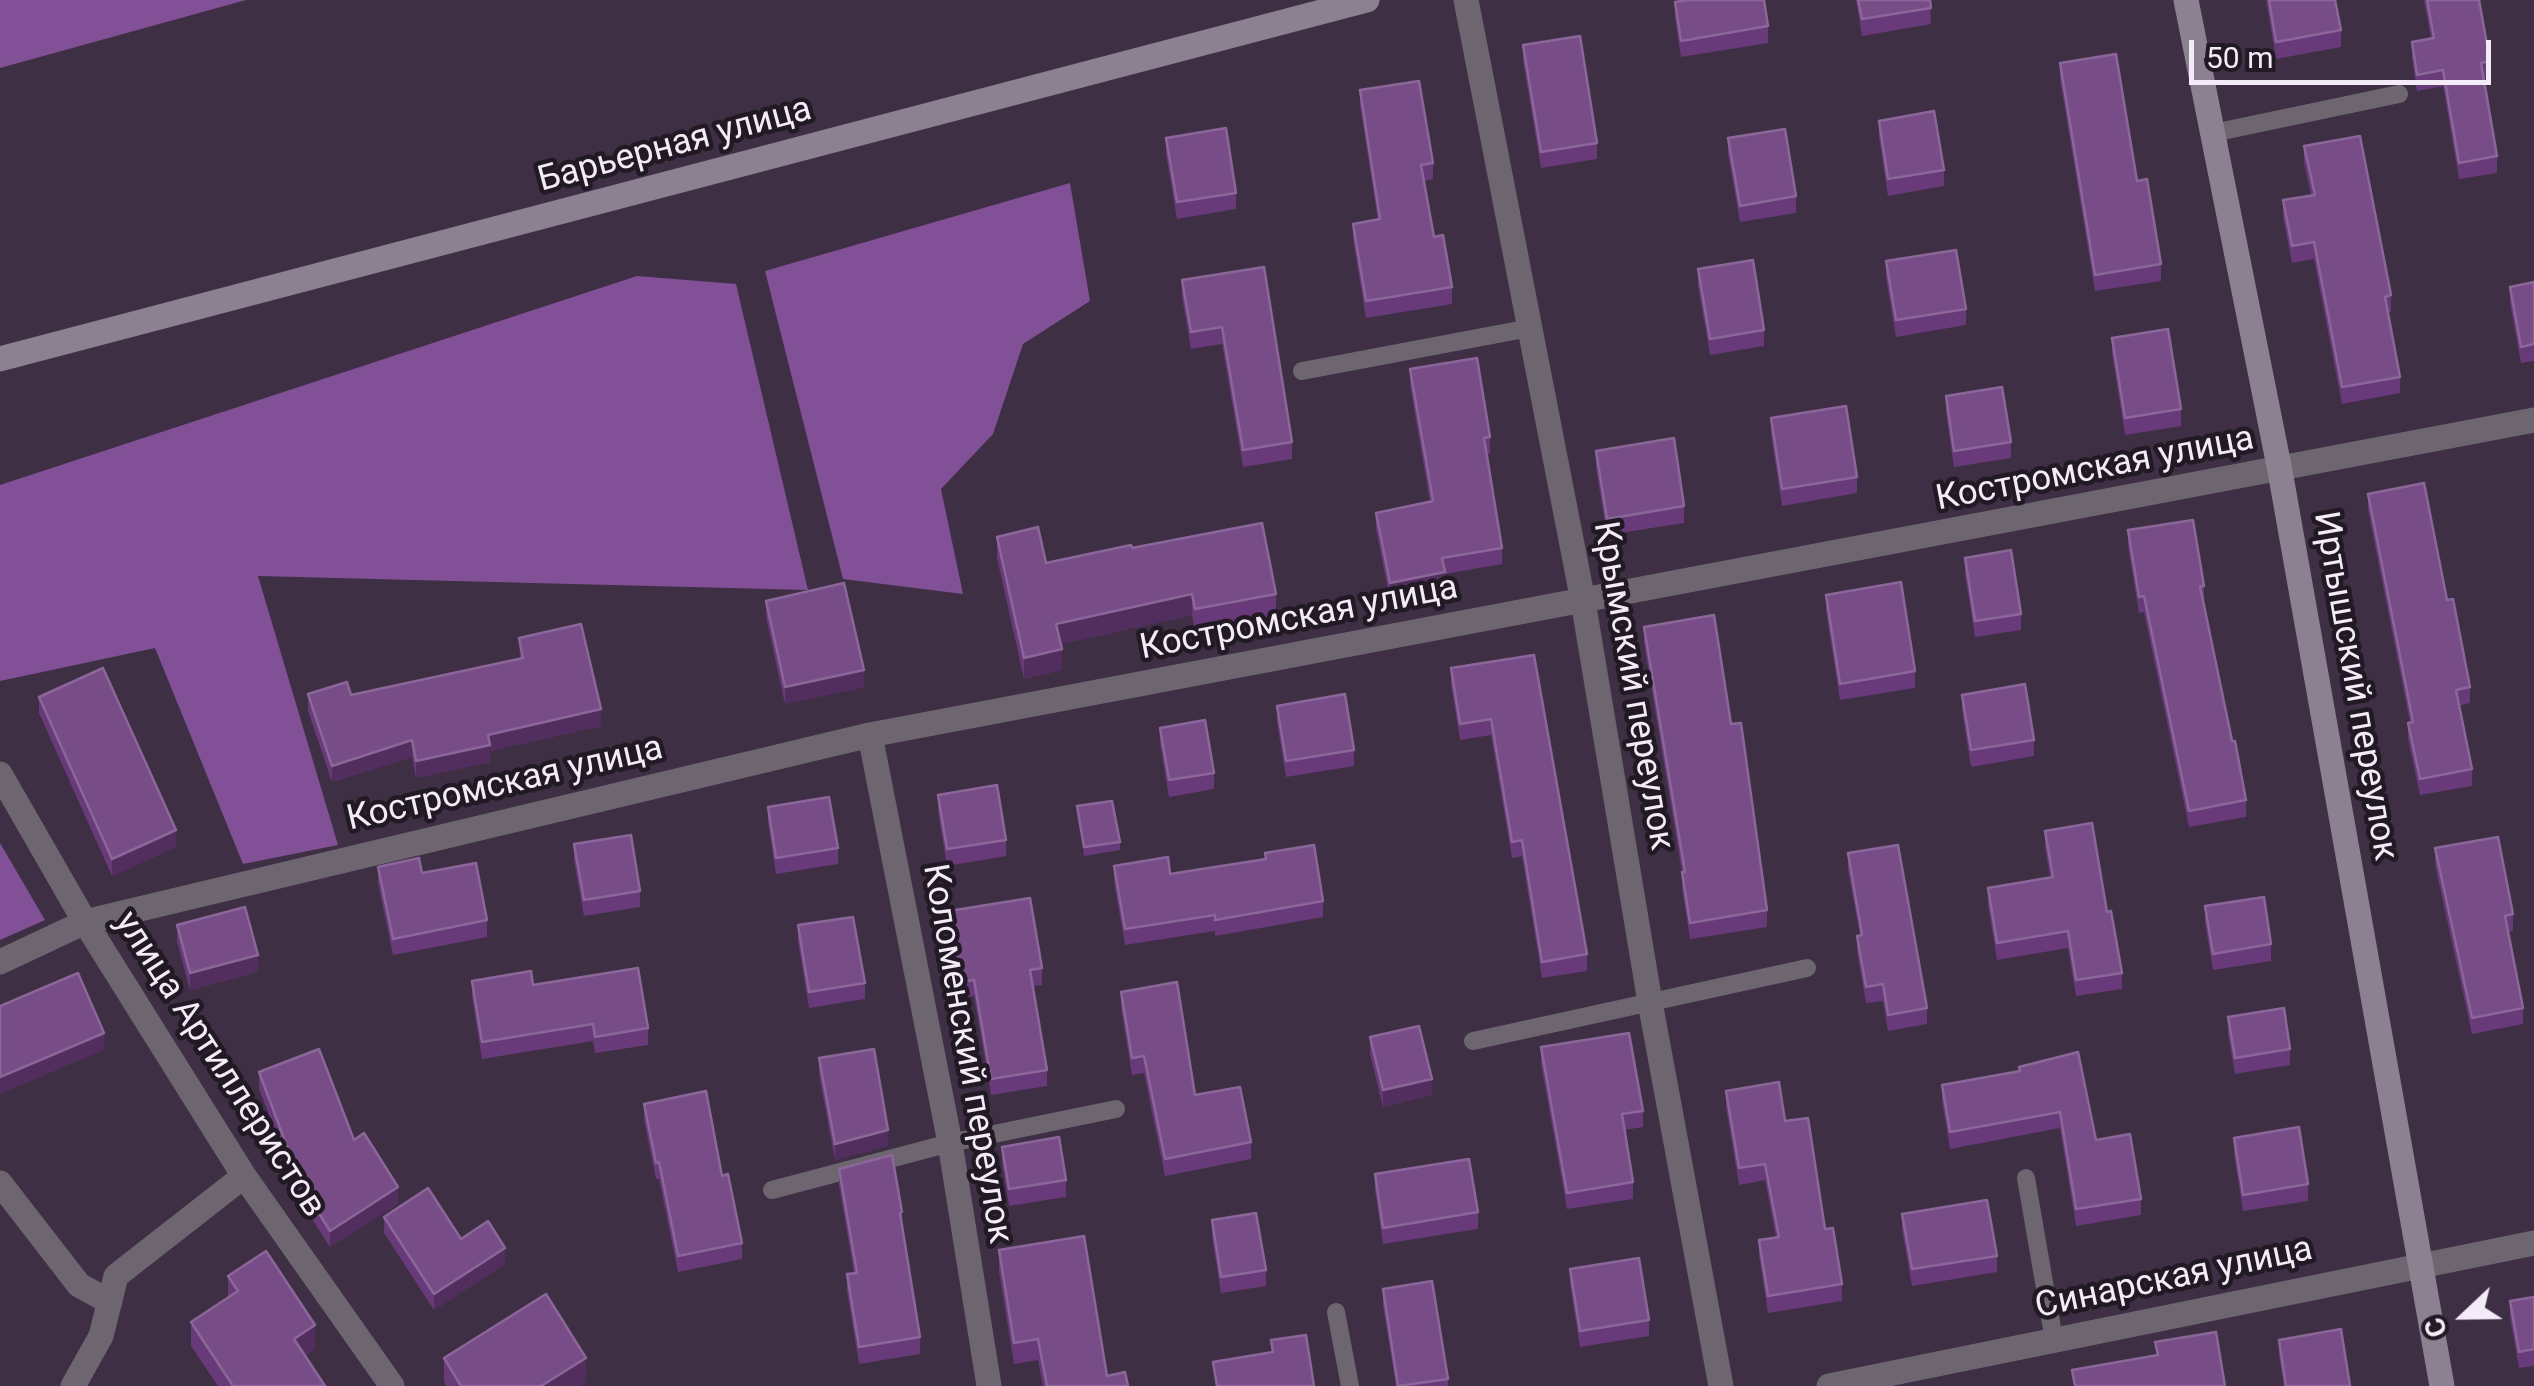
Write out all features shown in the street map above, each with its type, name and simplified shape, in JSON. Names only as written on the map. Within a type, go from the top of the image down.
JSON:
[{"type":"street","name":"Барьерная улица","points":[[0,359],[1367,0]]},
{"type":"street","name":"Крымский переулок","points":[[1466,0],[1583,601],[1650,1002],[1721,1386]]},
{"type":"street","name":"Иртышский переулок","points":[[2186,0],[2280,471],[2442,1386]]},
{"type":"street","name":"Костромская улица","points":[[0,962],[84,922],[870,735],[2534,420]]},
{"type":"street","name":"Коломенский переулок","points":[[870,735],[950,1143],[989,1386]]},
{"type":"street","name":"улица Артиллеристов","points":[[0,774],[84,922],[244,1176],[392,1386]]},
{"type":"street","points":[[72,1386],[101,1336],[116,1276],[244,1176]]},
{"type":"street","points":[[0,1182],[79,1285],[110,1302]]},
{"type":"street","name":"Синарская улица","points":[[1828,1386],[2534,1243]]},
{"type":"lane","points":[[2212,133],[2399,94]]},
{"type":"lane","points":[[1302,371],[1530,328]]},
{"type":"lane","points":[[1473,1041],[1807,968]]},
{"type":"lane","points":[[772,1190],[950,1143],[1116,1109]]},
{"type":"lane","points":[[2026,1178],[2054,1340]]},
{"type":"lane","points":[[1336,1312],[1350,1386]]},
{"type":"shaded area","points":[[0,0],[246,0],[0,68]]},
{"type":"shaded area","points":[[1070,183],[1090,301],[1023,344],[993,434],[941,489],[963,594],[843,579],[765,271]]},
{"type":"shaded area","points":[[637,276],[736,284],[808,590],[258,576],[338,845],[243,864],[155,648],[0,681],[0,485]]},
{"type":"shaded area","points":[[0,843],[45,920],[0,940]]},
{"type":"building","points":[[1764,0],[1768,26],[1681,41],[1675,2]]},
{"type":"building","points":[[1858,0],[1930,0],[1931,8],[1862,19]]},
{"type":"building","points":[[2269,0],[2335,0],[2341,30],[2276,42]]},
{"type":"building","points":[[2427,0],[2479,0],[2490,61],[2481,63],[2497,156],[2459,163],[2443,70],[2417,75],[2412,42],[2434,38]]},
{"type":"building","points":[[1580,36],[1597,143],[1541,152],[1523,45]]},
{"type":"building","points":[[2116,54],[2137,181],[2147,179],[2161,264],[2095,275],[2060,63]]},
{"type":"building","points":[[1419,81],[1433,163],[1421,165],[1434,237],[1443,235],[1452,287],[1366,301],[1353,224],[1380,219],[1360,90]]},
{"type":"building","points":[[1934,111],[1944,170],[1888,179],[1879,121]]},
{"type":"building","points":[[1226,128],[1236,193],[1177,202],[1166,138]]},
{"type":"building","points":[[1785,129],[1796,196],[1740,206],[1728,138]]},
{"type":"building","points":[[2360,136],[2391,295],[2385,297],[2400,377],[2342,387],[2314,242],[2292,246],[2283,200],[2315,195],[2304,146]]},
{"type":"building","points":[[1956,250],[1966,309],[1896,320],[1886,261]]},
{"type":"building","points":[[1753,260],[1764,330],[1710,339],[1698,269]]},
{"type":"building","points":[[1264,267],[1292,442],[1243,450],[1222,327],[1191,332],[1182,280]]},
{"type":"building","points":[[2534,282],[2534,344],[2521,347],[2510,287]]},
{"type":"building","points":[[2168,329],[2181,409],[2125,418],[2112,338]]},
{"type":"building","points":[[1477,358],[1490,437],[1484,438],[1502,548],[1442,558],[1445,572],[1390,583],[1376,513],[1433,501],[1410,369]]},
{"type":"building","points":[[2002,387],[2011,442],[1954,451],[1946,396]]},
{"type":"building","points":[[1846,406],[1857,477],[1782,489],[1771,418]]},
{"type":"building","points":[[1674,438],[1684,506],[1607,519],[1596,451]]},
{"type":"building","points":[[2424,483],[2447,600],[2453,599],[2470,687],[2456,690],[2472,769],[2420,779],[2408,723],[2413,722],[2368,494]]},
{"type":"building","points":[[2193,520],[2204,586],[2200,586],[2246,800],[2189,811],[2144,596],[2139,597],[2128,530]]},
{"type":"building","points":[[1262,523],[1276,594],[1195,609],[1192,594],[1056,624],[1062,649],[1024,658],[997,537],[1038,527],[1046,563]]},
{"type":"building","points":[[2011,550],[2021,614],[1975,621],[1965,558]]},
{"type":"building","points":[[1901,582],[1915,671],[1840,684],[1826,595]]},
{"type":"building","points":[[844,583],[864,670],[785,687],[766,601]]},
{"type":"building","points":[[1714,615],[1731,724],[1741,723],[1767,910],[1690,923],[1644,627]]},
{"type":"building","points":[[581,624],[601,709],[488,735],[490,745],[416,761],[412,740],[332,766],[308,694],[347,682],[351,695],[523,658],[519,638]]},
{"type":"building","points":[[1534,655],[1587,954],[1542,962],[1522,840],[1512,842],[1491,719],[1460,724],[1451,668]]},
{"type":"building","points":[[103,668],[176,830],[112,859],[39,697]]},
{"type":"building","points":[[2025,684],[2034,740],[1971,750],[1962,695]]},
{"type":"building","points":[[1345,694],[1354,750],[1286,761],[1277,706]]},
{"type":"building","points":[[1205,720],[1214,773],[1169,780],[1160,728]]},
{"type":"building","points":[[997,785],[1006,840],[947,849],[938,795]]},
{"type":"building","points":[[829,797],[838,848],[776,858],[768,807]]},
{"type":"building","points":[[1112,801],[1120,842],[1084,847],[1077,806]]},
{"type":"building","points":[[2092,823],[2122,973],[2076,980],[2068,931],[1997,943],[1988,888],[2053,877],[2045,831]]},
{"type":"building","points":[[631,835],[640,891],[584,900],[574,844]]},
{"type":"building","points":[[2498,837],[2513,914],[2505,916],[2523,1008],[2472,1018],[2435,848]]},
{"type":"building","points":[[1314,845],[1323,901],[1215,920],[1215,915],[1125,929],[1114,866],[1168,857],[1170,874],[1266,859],[1265,853]]},
{"type":"building","points":[[1898,845],[1927,1008],[1888,1015],[1883,984],[1866,987],[1848,853]]},
{"type":"building","points":[[419,858],[422,873],[476,863],[487,920],[393,939],[378,867]]},
{"type":"building","points":[[2264,897],[2271,944],[2213,954],[2205,906]]},
{"type":"building","points":[[1030,898],[1042,968],[1030,970],[1047,1070],[991,1079],[974,980],[961,982],[949,911]]},
{"type":"building","points":[[245,907],[258,955],[190,973],[177,925]]},
{"type":"building","points":[[853,917],[865,983],[809,992],[798,925]]},
{"type":"building","points":[[638,968],[648,1028],[595,1037],[593,1024],[482,1042],[472,981],[531,971],[533,985]]},
{"type":"building","points":[[78,973],[104,1033],[0,1077],[0,1006]]},
{"type":"building","points":[[1177,982],[1195,1095],[1240,1087],[1251,1142],[1165,1159],[1144,1056],[1132,1058],[1121,992]]},
{"type":"building","points":[[2284,1008],[2290,1049],[2235,1058],[2228,1017]]},
{"type":"building","points":[[1419,1026],[1432,1079],[1383,1090],[1370,1037]]},
{"type":"building","points":[[1629,1033],[1643,1111],[1622,1114],[1633,1182],[1567,1193],[1541,1047]]},
{"type":"building","points":[[319,1049],[354,1140],[364,1133],[398,1187],[330,1231],[296,1177],[259,1072]]},
{"type":"building","points":[[874,1049],[888,1130],[835,1144],[819,1058]]},
{"type":"building","points":[[2078,1052],[2096,1140],[2130,1134],[2141,1199],[2076,1209],[2060,1112],[1950,1132],[1942,1085],[2020,1071],[2019,1067]]},
{"type":"building","points":[[1779,1082],[1785,1121],[1808,1118],[1825,1229],[1833,1228],[1842,1284],[1768,1296],[1759,1240],[1779,1237],[1765,1164],[1739,1168],[1726,1091]]},
{"type":"building","points":[[706,1091],[722,1176],[728,1174],[742,1243],[678,1256],[644,1104]]},
{"type":"building","points":[[2299,1127],[2308,1184],[2243,1195],[2234,1138]]},
{"type":"building","points":[[1059,1137],[1066,1180],[1009,1189],[1002,1147]]},
{"type":"building","points":[[892,1155],[920,1337],[859,1347],[847,1274],[857,1273],[839,1169]]},
{"type":"building","points":[[1469,1159],[1478,1212],[1383,1228],[1375,1174]]},
{"type":"building","points":[[428,1188],[461,1239],[488,1221],[505,1248],[434,1294],[384,1217]]},
{"type":"building","points":[[1987,1200],[1997,1256],[1912,1269],[1902,1214]]},
{"type":"building","points":[[1256,1213],[1266,1270],[1221,1277],[1212,1220]]},
{"type":"building","points":[[1084,1236],[1107,1376],[1125,1372],[1128,1386],[1047,1386],[1038,1339],[1014,1343],[999,1250]]},
{"type":"building","points":[[266,1251],[315,1325],[294,1339],[325,1386],[233,1386],[191,1322],[238,1291],[228,1276]]},
{"type":"building","points":[[1639,1258],[1649,1320],[1580,1331],[1570,1269]]},
{"type":"building","points":[[1432,1281],[1448,1379],[1398,1386],[1383,1289]]},
{"type":"building","points":[[546,1294],[586,1358],[541,1386],[461,1386],[444,1358]]},
{"type":"building","points":[[2534,1297],[2534,1349],[2519,1352],[2510,1301]]},
{"type":"building","points":[[2341,1329],[2350,1386],[2286,1386],[2279,1340]]},
{"type":"building","points":[[2216,1332],[2225,1386],[2075,1386],[2072,1370],[2158,1355],[2155,1342]]},
{"type":"building","points":[[1306,1335],[1314,1386],[1217,1386],[1213,1362],[1273,1352],[1271,1340]]}]
